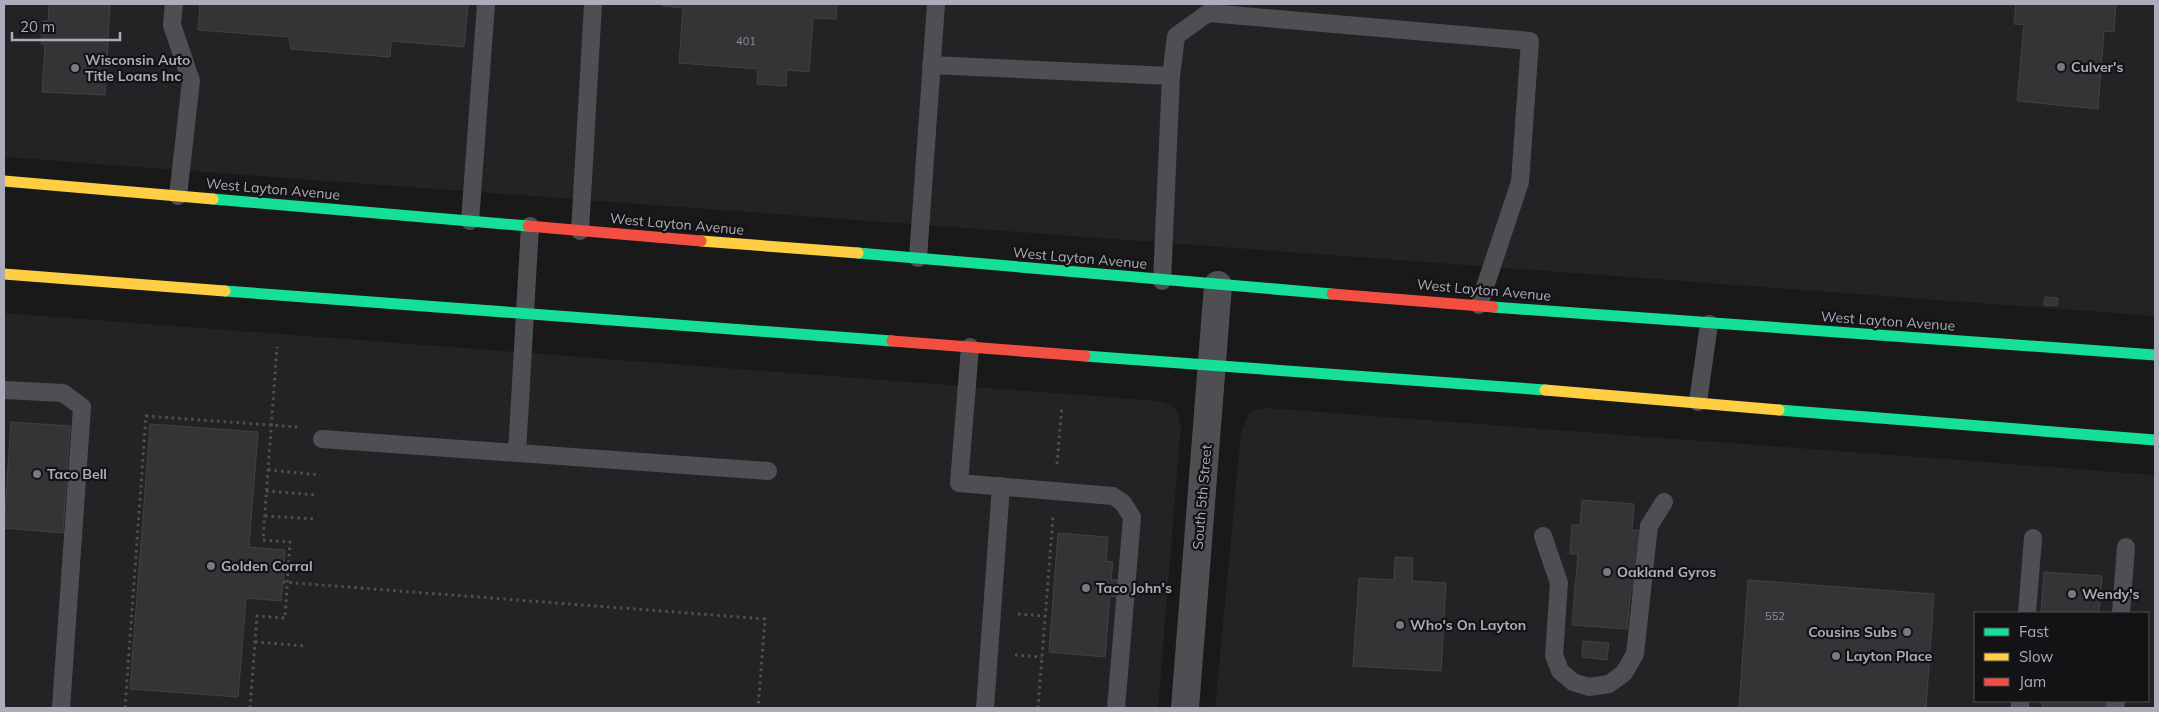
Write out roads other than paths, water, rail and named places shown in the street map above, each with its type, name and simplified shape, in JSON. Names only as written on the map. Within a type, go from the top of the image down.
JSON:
[{"type":"main road","name":"West Layton Avenue","points":[[4,181],[530,226],[580,232],[918,258],[1162,281],[1479,304],[1709,324],[2155,355]]},
{"type":"main road","points":[[4,274],[1698,402],[1788,411],[2155,440]]},
{"type":"street","name":"South 5th Street","points":[[1185,708],[1218,285]]},
{"type":"lane","points":[[174,4],[172,25],[191,80],[178,196]]},
{"type":"lane","points":[[470,221],[486,4]]},
{"type":"lane","points":[[580,232],[593,4]]},
{"type":"lane","points":[[918,258],[936,4]]},
{"type":"lane","points":[[1162,281],[1171,76],[1176,36],[1208,13],[1530,41],[1520,182],[1479,304]]},
{"type":"lane","points":[[931,65],[1171,76]]},
{"type":"lane","points":[[517,453],[530,226]]},
{"type":"lane","points":[[1698,402],[1709,324]]},
{"type":"lane","points":[[970,347],[959,483],[1113,496],[1123,503],[1132,517],[1116,708]]},
{"type":"lane","points":[[4,390],[63,393],[82,407],[61,708]]},
{"type":"lane","points":[[322,439],[768,471]]},
{"type":"lane","points":[[985,708],[1001,486]]},
{"type":"lane","points":[[1543,536],[1560,583],[1554,655],[1560,671],[1573,682],[1589,687],[1609,684],[1624,674],[1635,654],[1649,526],[1664,502]]},
{"type":"lane","points":[[2027,612],[2033,538]]},
{"type":"lane","points":[[2122,612],[2126,546]]},
{"type":"place","name":"Culver's","points":[[2061,67]]},
{"type":"place","name":"Wisconsin Auto Title Loans Inc","points":[[75,68]]},
{"type":"place","name":"Taco Bell","points":[[37,474]]},
{"type":"place","name":"Golden Corral","points":[[211,566]]},
{"type":"place","name":"Oakland Gyros","points":[[1607,572]]},
{"type":"place","name":"Taco John's","points":[[1086,588]]},
{"type":"place","name":"Wendy's","points":[[2072,594]]},
{"type":"place","name":"Who's On Layton","points":[[1400,625]]},
{"type":"place","name":"Cousins Subs","points":[[1907,632]]},
{"type":"place","name":"Layton Place","points":[[1836,656]]}]
